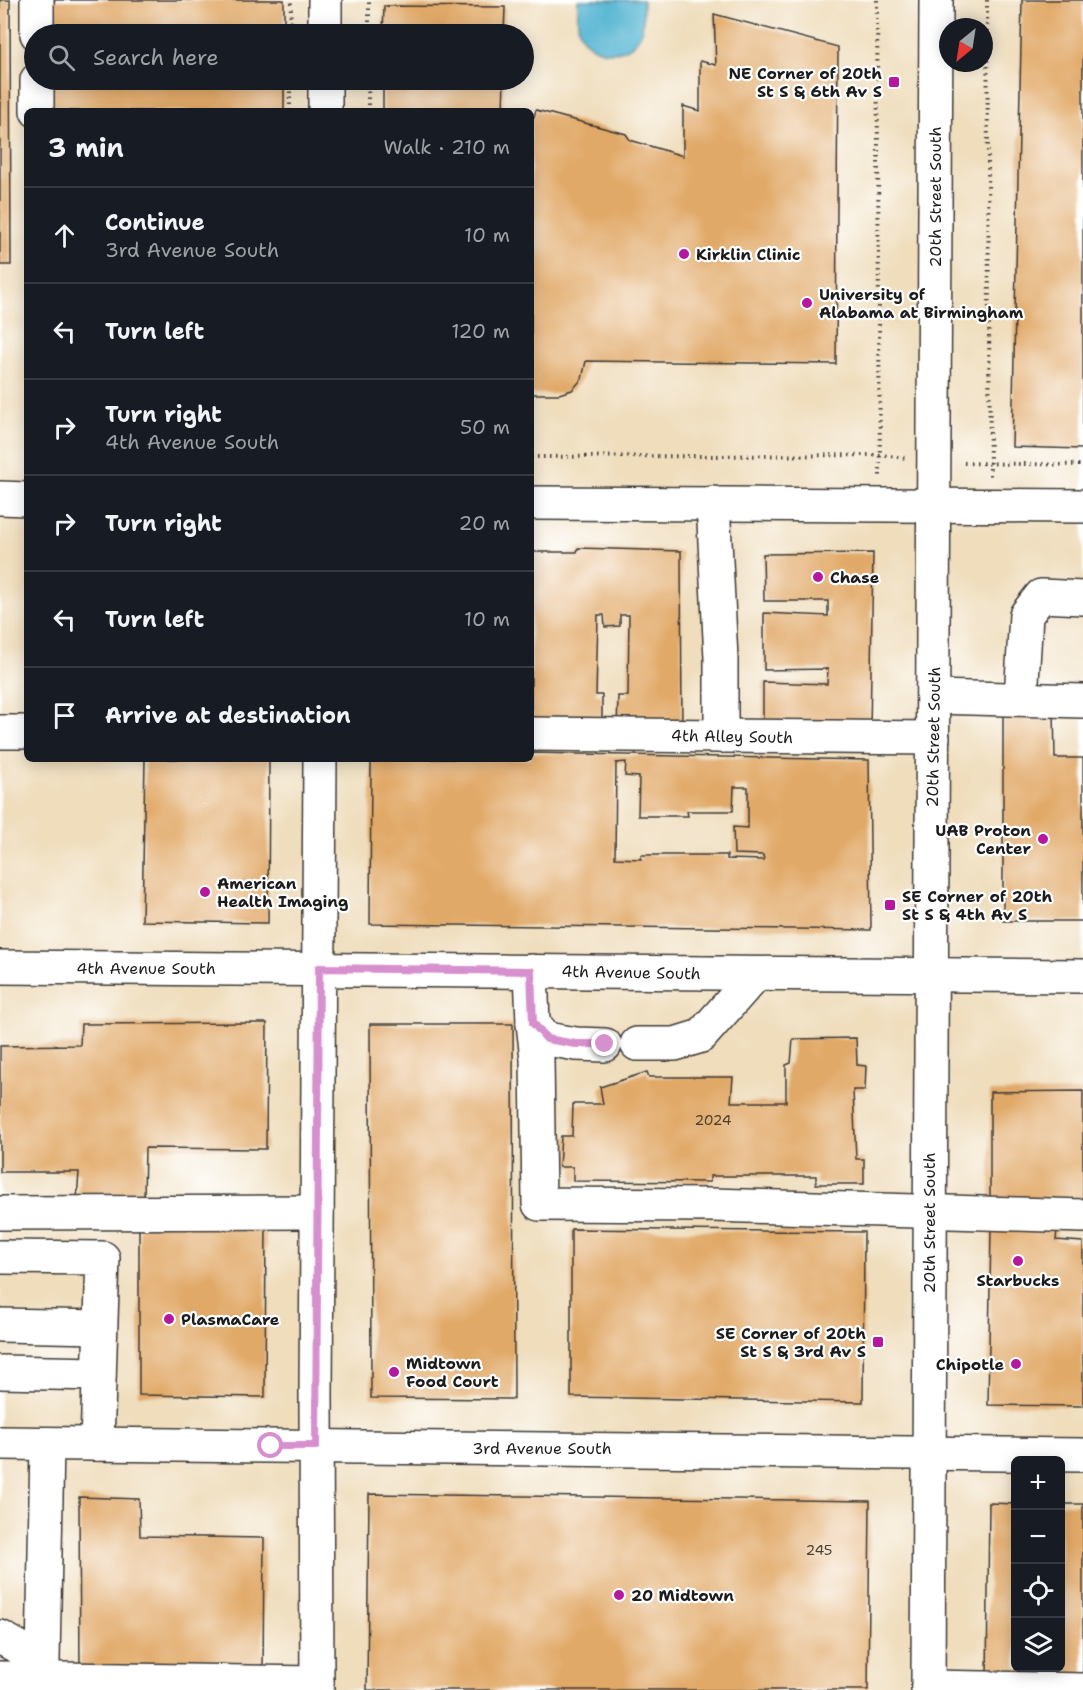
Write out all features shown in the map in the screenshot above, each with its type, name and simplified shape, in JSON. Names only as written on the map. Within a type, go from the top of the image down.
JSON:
[{"type":"street","points":[[37,0],[37,24]]},
{"type":"street","points":[[325,0],[325,24]]},
{"type":"street","name":"20th Street South","points":[[928,1688],[928,1211],[934,697],[936,0]]},
{"type":"street","points":[[37,90],[37,108]]},
{"type":"street","points":[[325,90],[325,108]]},
{"type":"street","points":[[0,498],[24,499]]},
{"type":"street","points":[[534,502],[1083,506]]},
{"type":"street","points":[[713,503],[721,658],[722,736]]},
{"type":"street","points":[[1021,698],[1026,615],[1041,596],[1083,598]]},
{"type":"street","points":[[934,697],[1083,701]]},
{"type":"street","points":[[0,732],[24,732]]},
{"type":"street","name":"4th Alley South","points":[[534,734],[933,738]]},
{"type":"street","points":[[0,1678],[317,1687],[320,762]]},
{"type":"street","name":"4th Avenue South","points":[[0,967],[1083,976]]},
{"type":"street","points":[[531,971],[537,1059],[539,1204],[1083,1216]]},
{"type":"street","points":[[533,1023],[547,1039],[576,1044],[675,1044],[701,1036],[756,974]]},
{"type":"street","points":[[0,1213],[318,1212]]},
{"type":"street","points":[[0,1257],[103,1258],[98,1444]]},
{"type":"street","points":[[0,1325],[100,1327]]},
{"type":"street","points":[[0,1372],[99,1374]]},
{"type":"street","name":"3rd Avenue South","points":[[0,1443],[929,1451],[979,1455],[1083,1455]]},
{"type":"street","points":[[0,1637],[43,1661],[47,1444]]},
{"type":"street","points":[[928,1688],[1083,1690]]},
{"type":"path","points":[[291,0],[291,24]]},
{"type":"path","points":[[369,0],[369,24]]},
{"type":"path","points":[[877,0],[880,504]]},
{"type":"path","points":[[987,0],[991,505]]},
{"type":"path","points":[[290,90],[290,108]]},
{"type":"path","points":[[368,90],[368,108]]},
{"type":"path","points":[[534,457],[880,455],[934,462],[1083,465]]},
{"type":"water","points":[[578,0],[643,0],[643,26],[638,39],[631,46],[613,52],[594,48],[580,33]]},
{"type":"building","points":[[0,0],[10,0],[11,265],[0,265]]},
{"type":"building","points":[[53,0],[284,0],[284,24],[52,24]]},
{"type":"building","points":[[1022,0],[1083,0],[1083,449],[1012,447]]},
{"type":"building","points":[[384,6],[505,7],[504,24],[383,24]]},
{"type":"building","name":"Kirklin Clinic","points":[[714,14],[838,47],[836,364],[586,361],[582,379],[572,390],[559,394],[534,394],[534,117],[536,110],[626,134],[630,140],[683,156],[683,106],[700,111],[700,61],[716,65]]},
{"type":"building","points":[[52,90],[284,90],[284,108],[52,108]]},
{"type":"building","points":[[383,90],[504,90],[503,108],[383,108]]},
{"type":"building","points":[[578,548],[681,551],[682,729],[617,728],[618,696],[628,696],[629,615],[620,615],[620,626],[605,627],[604,615],[598,615],[596,695],[602,695],[602,728],[534,727],[534,552],[577,552]]},
{"type":"building","points":[[873,553],[870,732],[763,730],[763,682],[827,684],[828,669],[764,670],[764,613],[828,616],[828,601],[764,601],[763,554]]},
{"type":"building","name":"UAB Proton Center","points":[[1054,712],[1055,758],[1083,758],[1083,921],[1003,921],[1003,714]]},
{"type":"building","points":[[534,753],[869,760],[871,930],[370,924],[371,762],[534,762]],"holes":[[[626,762],[625,776],[639,777],[638,816],[688,816],[687,811],[733,811],[734,787],[748,787],[748,828],[733,827],[734,854],[763,855],[764,860],[727,859],[727,855],[641,855],[641,859],[615,858],[616,763]]]},
{"type":"building","points":[[145,762],[269,762],[268,923],[142,921]]},
{"type":"building","points":[[267,1023],[266,1149],[145,1148],[144,1199],[77,1199],[79,1172],[0,1172],[0,1046],[80,1045],[81,1024]]},
{"type":"building","points":[[370,1024],[513,1024],[514,1399],[371,1398]]},
{"type":"building","points":[[856,1038],[857,1065],[866,1066],[865,1090],[853,1090],[856,1159],[864,1159],[864,1184],[816,1184],[816,1176],[710,1176],[710,1182],[573,1181],[573,1167],[559,1167],[561,1136],[572,1136],[573,1104],[603,1104],[600,1087],[647,1072],[649,1077],[733,1077],[731,1102],[786,1102],[786,1065],[791,1063],[793,1039]]},
{"type":"building","points":[[1083,1091],[1083,1206],[990,1204],[990,1092]]},
{"type":"building","points":[[139,1222],[266,1223],[265,1397],[139,1395]]},
{"type":"building","points":[[991,1228],[1057,1229],[1056,1240],[1083,1242],[1083,1406],[988,1405]]},
{"type":"building","points":[[571,1229],[864,1232],[863,1402],[571,1397]]},
{"type":"building","name":"20 Midtown","points":[[369,1494],[870,1501],[868,1690],[367,1690]]},
{"type":"building","points":[[79,1497],[139,1499],[140,1536],[264,1538],[263,1676],[80,1674]]},
{"type":"building","points":[[989,1503],[1011,1504],[1011,1672],[1065,1672],[1065,1504],[1083,1504],[1083,1680],[987,1680]]},
{"type":"place","name":"NE Corner of 20th St S & 6th Av S","points":[[894,82]]},
{"type":"place","name":"Kirklin Clinic","points":[[684,254]]},
{"type":"place","name":"University of Alabama at Birmingham","points":[[807,303]]},
{"type":"place","name":"Chase","points":[[818,577]]},
{"type":"place","name":"UAB Proton Center","points":[[1043,839]]},
{"type":"place","name":"American Health Imaging","points":[[205,892]]},
{"type":"place","name":"SE Corner of 20th St S & 4th Av S","points":[[890,905]]},
{"type":"place","name":"Starbucks","points":[[1018,1261]]},
{"type":"place","name":"PlasmaCare","points":[[169,1319]]},
{"type":"place","name":"SE Corner of 20th St S & 3rd Av S","points":[[878,1342]]},
{"type":"place","name":"Chipotle","points":[[1016,1364]]},
{"type":"place","name":"Midtown Food Court","points":[[394,1372]]},
{"type":"place","name":"20 Midtown","points":[[619,1595]]},
{"type":"route","points":[[271,1446],[316,1446],[319,968],[531,971],[533,1023],[547,1039],[576,1044],[605,1044]]}]
